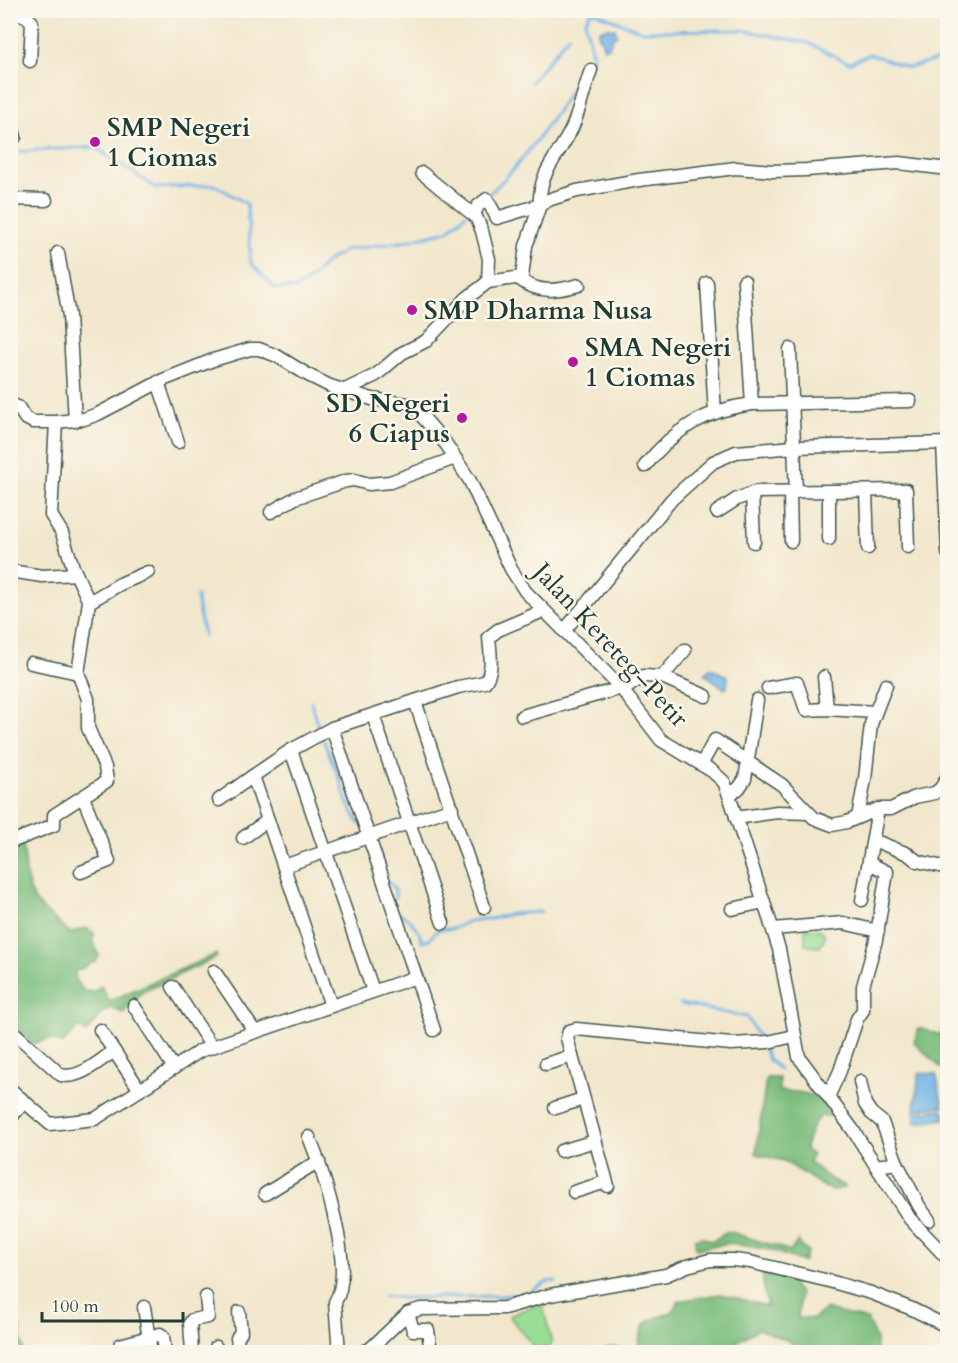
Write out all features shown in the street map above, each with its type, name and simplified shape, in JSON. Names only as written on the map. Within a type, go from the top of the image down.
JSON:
[{"type":"street","points":[[10,12],[26,16],[31,20],[30,61]]},
{"type":"street","points":[[519,279],[524,273],[526,246],[540,205],[539,194],[543,176],[573,125],[591,70]]},
{"type":"street","points":[[10,118],[15,137],[10,142]]},
{"type":"street","points":[[469,210],[487,199],[497,218],[577,191],[714,170],[744,168],[773,171],[806,170],[899,163],[948,169]]},
{"type":"street","points":[[422,173],[469,210],[482,231],[489,259],[488,282]]},
{"type":"street","points":[[10,199],[46,200]]},
{"type":"street","points":[[58,253],[69,316],[75,420]]},
{"type":"street","points":[[345,390],[376,375],[402,353],[426,341],[467,298],[488,282],[519,279],[528,286],[555,291],[579,285]]},
{"type":"street","points":[[744,280],[752,405]]},
{"type":"street","points":[[707,283],[715,413]]},
{"type":"street","name":"Jalan Kereteg–Petir","points":[[10,404],[18,407],[29,421],[75,420],[98,414],[158,382],[236,352],[259,349],[277,356],[319,381],[372,399],[407,404],[415,408],[455,458],[470,481],[518,581],[543,611],[620,687],[661,740],[702,763],[724,782],[782,961],[801,1060],[829,1095],[910,1219],[948,1259]]},
{"type":"street","points":[[790,349],[794,447],[791,541]]},
{"type":"street","points":[[158,382],[178,442]]},
{"type":"street","points":[[645,466],[675,433],[703,417],[729,408],[792,403],[910,401]]},
{"type":"street","points":[[10,840],[16,840],[54,825],[54,815],[107,781],[105,767],[88,728],[88,699],[78,673],[89,602],[76,574],[62,533],[51,515],[56,422]]},
{"type":"street","points":[[564,631],[672,499],[713,462],[736,452],[794,447],[945,443],[948,553]]},
{"type":"street","points":[[271,512],[295,498],[346,482],[354,480],[369,484],[390,482],[455,458]]},
{"type":"street","points":[[717,512],[752,494],[906,490],[908,546]]},
{"type":"street","points":[[866,491],[868,548]]},
{"type":"street","points":[[829,492],[829,539]]},
{"type":"street","points":[[752,494],[754,542]]},
{"type":"street","points":[[10,571],[42,576],[76,574]]},
{"type":"street","points":[[89,602],[147,572]]},
{"type":"street","points":[[219,800],[291,750],[332,728],[466,685],[485,682],[490,668],[489,637],[498,630],[543,611]]},
{"type":"street","points":[[662,677],[685,650]]},
{"type":"street","points":[[31,663],[78,673]]},
{"type":"street","points":[[522,716],[633,684],[644,676],[662,677],[706,696]]},
{"type":"street","points":[[824,677],[827,709]]},
{"type":"street","points":[[768,688],[796,683],[806,710],[874,712]]},
{"type":"street","points":[[858,817],[871,724],[886,685]]},
{"type":"street","points":[[729,795],[742,785],[749,761],[757,700]]},
{"type":"street","points":[[414,701],[484,907]]},
{"type":"street","points":[[373,715],[443,923]]},
{"type":"street","points":[[332,728],[434,1030]]},
{"type":"street","points":[[702,763],[715,740],[782,785],[808,813],[831,825],[839,825],[878,809],[891,809],[915,797],[935,793],[948,776]]},
{"type":"street","points":[[291,750],[373,991]]},
{"type":"street","points":[[253,776],[331,1006]]},
{"type":"street","points":[[81,872],[109,861],[83,797]]},
{"type":"street","points":[[284,866],[452,808]]},
{"type":"street","points":[[862,900],[878,809]]},
{"type":"street","points":[[736,818],[777,812],[808,813]]},
{"type":"street","points":[[243,838],[268,820]]},
{"type":"street","points":[[873,840],[908,854],[917,861],[948,868]]},
{"type":"street","points":[[829,1095],[835,1087],[857,1019],[862,1013],[864,982],[878,931],[887,872],[868,863]]},
{"type":"street","points":[[732,909],[764,902]]},
{"type":"street","points":[[773,929],[843,923],[878,931]]},
{"type":"street","points":[[214,971],[255,1032]]},
{"type":"street","points":[[10,1089],[50,1124],[95,1119],[200,1051],[416,977]]},
{"type":"street","points":[[173,987],[212,1047]]},
{"type":"street","points":[[134,1006],[174,1068]]},
{"type":"street","points":[[10,1029],[61,1075],[68,1077],[79,1074],[114,1051]]},
{"type":"street","points":[[574,1192],[607,1184],[572,1056],[568,1034],[572,1029],[731,1044],[768,1042],[795,1036]]},
{"type":"street","points":[[100,1030],[140,1090]]},
{"type":"street","points":[[546,1064],[572,1056]]},
{"type":"street","points":[[860,1082],[865,1104],[871,1113],[882,1122],[897,1163],[919,1206],[929,1220]]},
{"type":"street","points":[[555,1108],[583,1099]]},
{"type":"street","points":[[10,1118],[25,1102]]},
{"type":"street","points":[[309,1137],[319,1161],[332,1208],[341,1262],[340,1293],[335,1302],[339,1353]]},
{"type":"street","points":[[561,1151],[595,1141]]},
{"type":"street","points":[[265,1194],[319,1161]]},
{"type":"street","points":[[876,1166],[897,1163]]},
{"type":"street","points":[[365,1352],[408,1313],[420,1309],[504,1308],[550,1294],[666,1275],[710,1260],[733,1260],[830,1281],[871,1293],[948,1327]]},
{"type":"street","points":[[192,1353],[190,1323],[192,1320],[208,1317],[206,1297]]},
{"type":"street","points":[[144,1306],[151,1353]]},
{"type":"street","points":[[238,1353],[237,1338],[241,1332],[239,1312]]},
{"type":"street","points":[[408,1313],[413,1330],[428,1330],[431,1353]]},
{"type":"street","points":[[120,1353],[120,1345],[162,1335],[165,1353]]},
{"type":"green space","points":[[21,835],[27,877],[35,900],[70,933],[86,928],[94,933],[93,941],[99,956],[96,961],[75,972],[76,981],[84,991],[94,992],[101,986],[109,1001],[216,954],[217,957],[141,993],[123,1013],[111,1008],[102,1013],[86,1033],[79,1027],[62,1044],[51,1039],[32,1044],[22,1032],[11,1044],[11,839]]},
{"type":"green space","points":[[805,928],[821,930],[825,935],[820,947],[805,944]]},
{"type":"green space","points":[[947,1014],[947,1065],[942,1069],[914,1042],[919,1028],[941,1035]]},
{"type":"green space","points":[[766,1078],[779,1078],[779,1091],[810,1094],[820,1101],[832,1116],[821,1116],[814,1123],[805,1147],[806,1151],[813,1155],[809,1162],[845,1188],[831,1190],[784,1161],[756,1154]]},
{"type":"green space","points":[[727,1231],[791,1251],[798,1240],[801,1247],[808,1251],[803,1262],[770,1250],[729,1243],[696,1249],[695,1239],[702,1237],[712,1241]]},
{"type":"green space","points":[[726,1254],[798,1277],[792,1286],[800,1293],[798,1318],[813,1319],[825,1309],[867,1320],[876,1339],[876,1352],[801,1352],[789,1341],[758,1329],[720,1352],[595,1352],[614,1347],[637,1351],[643,1327],[649,1321],[672,1312],[679,1301],[720,1294],[767,1306],[762,1272]]},
{"type":"green space","points":[[542,1302],[552,1344],[548,1349],[542,1347],[536,1349],[509,1316]]},
{"type":"green space","points":[[11,1328],[21,1328],[24,1352],[11,1352]]},
{"type":"water","points":[[606,28],[615,29],[617,35],[613,37],[609,47],[604,48],[598,33]]},
{"type":"water","points":[[710,668],[728,676],[725,689],[705,674]]},
{"type":"water","points":[[919,1073],[936,1074],[943,1106],[914,1110]]},
{"type":"water","points":[[943,1109],[945,1119],[916,1123],[914,1113]]},
{"type":"waterway","points":[[487,196],[531,148],[593,57],[585,21],[592,11],[642,31],[743,30],[808,43],[849,63],[870,54],[908,68],[948,57]]},
{"type":"waterway","points":[[531,82],[569,35]]},
{"type":"waterway","points":[[10,152],[95,147],[156,188],[215,185],[247,204],[251,263],[275,288],[295,289],[309,280],[329,260],[346,250],[402,242],[448,231],[466,214]]},
{"type":"waterway","points":[[197,596],[204,636]]},
{"type":"waterway","points":[[311,702],[319,731]]},
{"type":"waterway","points":[[322,737],[347,802],[359,824]]},
{"type":"waterway","points":[[390,883],[395,890],[395,898]]},
{"type":"waterway","points":[[400,913],[414,925],[422,942],[430,939],[435,932],[441,929],[453,929],[467,922],[511,914],[541,912]]},
{"type":"waterway","points":[[680,1004],[747,1017],[760,1040]]},
{"type":"waterway","points":[[762,1046],[769,1060],[779,1069]]},
{"type":"waterway","points":[[383,1296],[405,1298],[502,1296],[528,1293],[547,1282],[556,1281]]},
{"type":"place","name":"SMP Negeri 1 Ciomas","points":[[95,142]]},
{"type":"place","name":"SMP Dharma Nusa","points":[[412,310]]},
{"type":"place","name":"SMA Negeri 1 Ciomas","points":[[573,362]]},
{"type":"place","name":"SD Negeri 6 Ciapus","points":[[462,418]]}]
